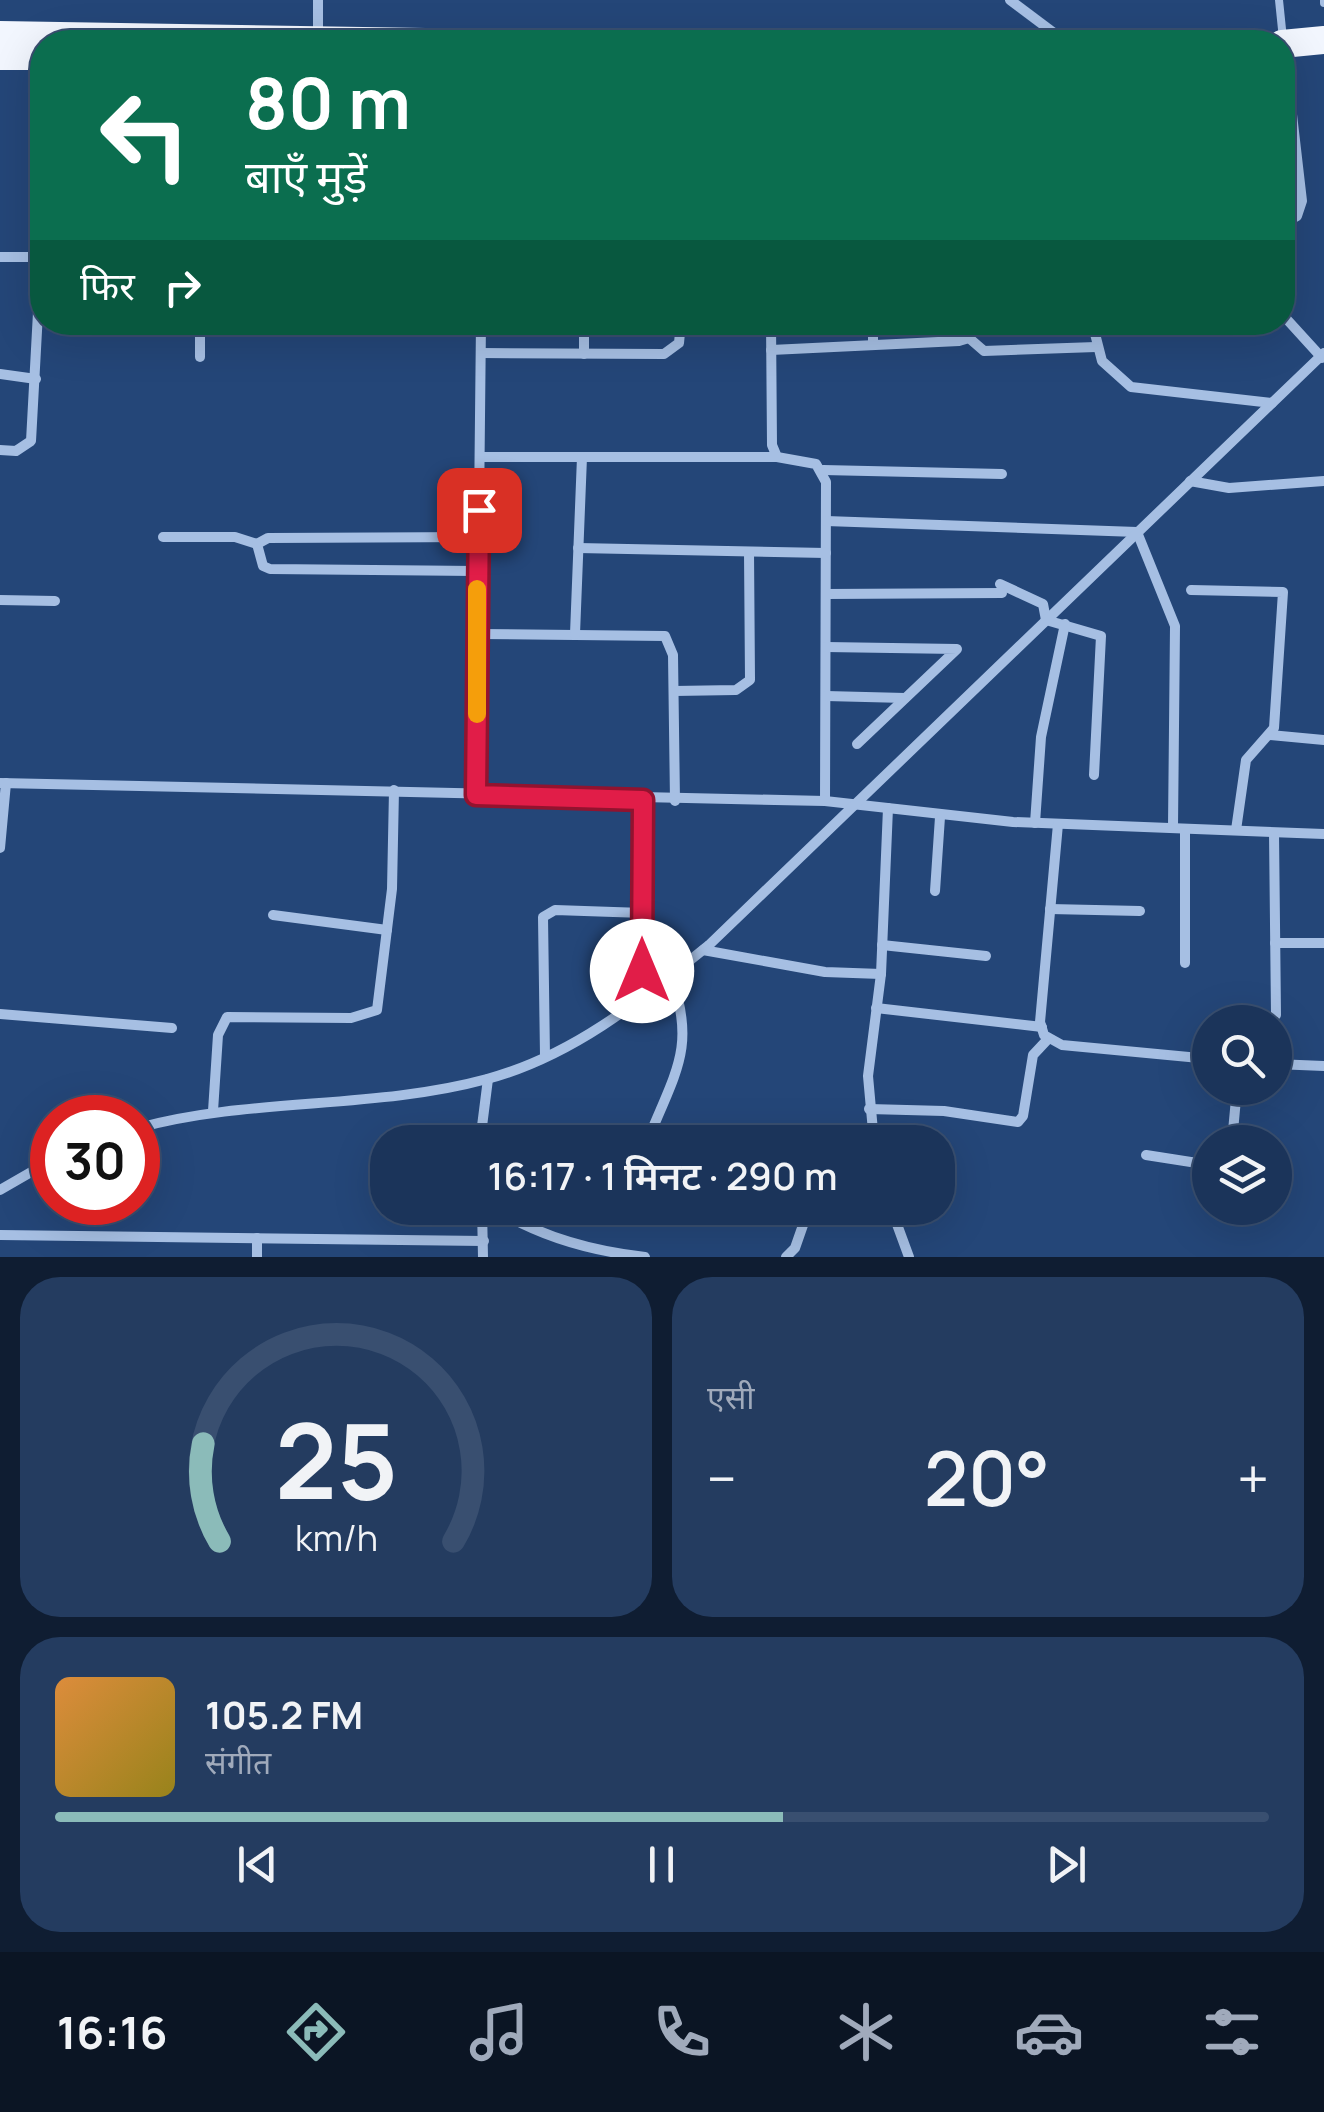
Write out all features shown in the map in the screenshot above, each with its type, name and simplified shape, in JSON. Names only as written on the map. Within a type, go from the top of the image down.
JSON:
[{"type":"highway","points":[[0,35],[30,35]]},
{"type":"highway","points":[[1295,48],[1324,40]]},
{"type":"highway","points":[[1295,54],[1324,60]]},
{"type":"highway","points":[[0,56],[30,56]]},
{"type":"street","points":[[318,0],[318,30]]},
{"type":"street","points":[[1010,0],[1050,30]]},
{"type":"street","points":[[1295,146],[1302,201],[1295,217]]},
{"type":"street","points":[[0,257],[30,258]]},
{"type":"street","points":[[160,1123],[213,1112],[429,1090],[488,1079],[572,1046],[642,1000],[703,950],[1323,357],[1295,328]]},
{"type":"street","points":[[0,450],[24,448],[31,441],[38,335]]},
{"type":"street","points":[[200,335],[200,357]]},
{"type":"street","points":[[476,795],[481,335]]},
{"type":"street","points":[[584,335],[584,354]]},
{"type":"street","points":[[481,353],[672,352],[680,335]]},
{"type":"street","points":[[771,335],[769,434],[777,457]]},
{"type":"street","points":[[873,335],[873,345]]},
{"type":"street","points":[[1094,335],[1102,361],[1132,387],[1272,403]]},
{"type":"street","points":[[770,350],[969,338]]},
{"type":"street","points":[[969,338],[979,349],[997,352],[1096,347]]},
{"type":"street","points":[[0,374],[36,378]]},
{"type":"street","points":[[480,457],[777,457],[816,464],[823,470],[1002,474]]},
{"type":"street","points":[[575,634],[582,458]]},
{"type":"street","points":[[823,470],[825,801]]},
{"type":"street","points":[[1190,482],[1229,488],[1324,480]]},
{"type":"street","points":[[826,521],[1138,532]]},
{"type":"street","points":[[1138,532],[1175,626],[1185,963]]},
{"type":"street","points":[[163,536],[235,537],[257,544],[268,538],[478,537]]},
{"type":"street","points":[[257,544],[258,561],[270,568],[476,571]]},
{"type":"street","points":[[578,548],[826,554]]},
{"type":"street","points":[[674,691],[736,690],[750,680],[749,552]]},
{"type":"street","points":[[826,594],[1001,588],[1043,604],[1046,620]]},
{"type":"street","points":[[1192,590],[1283,592],[1270,736],[1246,760],[1236,830]]},
{"type":"street","points":[[0,600],[56,601]]},
{"type":"street","points":[[1046,620],[1093,631],[1103,642],[1094,776]]},
{"type":"street","points":[[1035,823],[1041,737],[1065,624]]},
{"type":"street","points":[[479,634],[665,636],[674,655],[674,801]]},
{"type":"street","points":[[826,647],[956,648],[857,744]]},
{"type":"street","points":[[826,696],[904,698]]},
{"type":"street","points":[[1270,736],[1324,740]]},
{"type":"street","points":[[0,848],[3,783],[394,790],[674,801],[825,801],[940,817],[1324,834]]},
{"type":"street","points":[[213,1112],[220,1024],[234,1015],[351,1018],[370,1014],[380,1001],[394,790]]},
{"type":"street","points":[[642,1000],[643,800]]},
{"type":"street","points":[[871,1125],[869,1109],[888,808]]},
{"type":"street","points":[[936,891],[940,817]]},
{"type":"street","points":[[869,1109],[944,1111],[1018,1122],[1023,1116],[1033,1055],[1045,1033],[1058,824]]},
{"type":"street","points":[[1274,833],[1276,1005]]},
{"type":"street","points":[[1050,909],[1140,912]]},
{"type":"street","points":[[545,1056],[543,917],[555,910],[642,913]]},
{"type":"street","points":[[273,915],[387,930]]},
{"type":"street","points":[[1276,942],[1324,943]]},
{"type":"street","points":[[882,945],[986,956]]},
{"type":"street","points":[[703,950],[825,972],[880,974]]},
{"type":"street","points":[[654,1125],[686,1035],[684,1012],[671,976]]},
{"type":"street","points":[[876,1008],[1045,1033],[1062,1045],[1192,1057]]},
{"type":"street","points":[[0,1014],[172,1028]]},
{"type":"street","points":[[1292,1065],[1324,1066]]},
{"type":"street","points":[[482,1125],[488,1079]]},
{"type":"street","points":[[1146,1156],[1192,1162]]},
{"type":"street","points":[[0,1190],[30,1173]]},
{"type":"street","points":[[483,1225],[483,1257]]},
{"type":"street","points":[[525,1225],[600,1252],[646,1257]]},
{"type":"street","points":[[786,1257],[795,1248],[804,1225]]},
{"type":"street","points":[[897,1225],[909,1257]]},
{"type":"street","points":[[0,1235],[484,1241]]},
{"type":"street","points":[[257,1238],[257,1257]]},
{"type":"lane","points":[[1279,0],[1281,30]]},
{"type":"slow traffic","points":[[477,589],[477,714]]},
{"type":"route","points":[[479,510],[476,795],[643,800],[642,971]]}]
